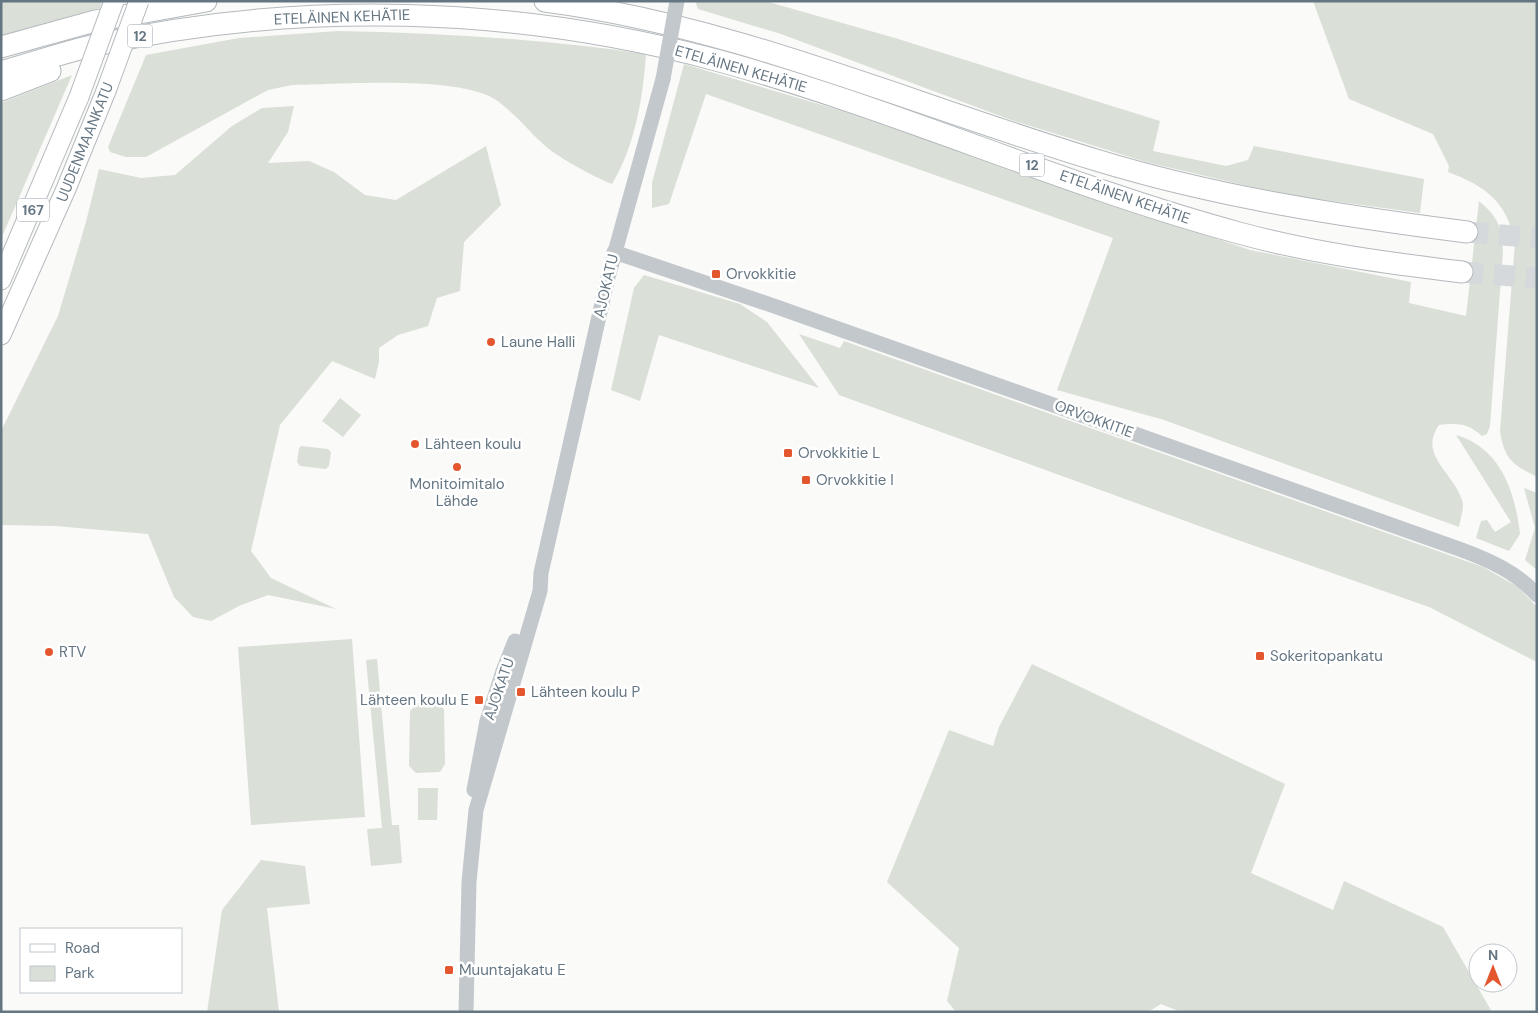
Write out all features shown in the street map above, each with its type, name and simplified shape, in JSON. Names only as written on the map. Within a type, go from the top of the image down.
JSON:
[{"type":"highway","name":"12","points":[[1,47],[95,21],[206,1]]},
{"type":"highway","name":"ETELÄINEN KEHÄTIE","points":[[545,1],[670,23],[952,112],[1097,161],[1197,188],[1274,204],[1467,232]]},
{"type":"highway","points":[[636,1],[728,28],[952,112]]},
{"type":"highway","name":"ETELÄINEN KEHÄTIE","points":[[1,72],[93,45],[154,33],[281,17],[415,14],[556,26],[615,36],[715,60],[774,77],[1168,213],[1242,234],[1352,258],[1462,272]]},
{"type":"highway","points":[[1,90],[85,59],[152,41],[281,17]]},
{"type":"main road","name":"UUDENMAANKATU","points":[[1,280],[79,97],[114,1]]},
{"type":"main road","name":"UUDENMAANKATU","points":[[1,335],[66,189],[106,91],[139,1]]},
{"type":"street","name":"AJOKATU","points":[[466,1012],[469,882],[476,810],[473,792],[487,722],[503,671],[511,656],[533,581],[541,573],[614,252],[645,150],[663,79],[677,1]]},
{"type":"street","name":"ORVOKKITIE","points":[[614,252],[774,306],[1492,561],[1512,572],[1537,595]]},
{"type":"green space","points":[[1,1],[102,1],[100,8],[1,35]]},
{"type":"green space","points":[[695,1],[765,1],[895,38],[1160,121],[1153,151],[1226,166],[1248,160],[1254,146],[1424,179],[1420,213],[1281,194],[1146,162],[1011,120],[781,34],[698,9]]},
{"type":"green space","points":[[1313,1],[1537,1],[1537,477],[1522,469],[1511,460],[1504,448],[1500,431],[1515,243],[1506,216],[1500,206],[1483,190],[1473,183],[1448,172],[1449,166],[1433,134],[1349,99]]},
{"type":"green space","points":[[338,31],[492,38],[569,44],[646,54],[640,104],[627,154],[612,184],[557,155],[499,102],[481,93],[430,84],[400,83],[292,85],[268,90],[146,157],[126,157],[110,152],[108,147],[146,55],[239,38]]},
{"type":"green space","points":[[684,64],[839,110],[1250,250],[1411,282],[1409,303],[1466,316],[1479,201],[1491,212],[1498,223],[1502,235],[1503,251],[1490,426],[1487,434],[1482,436],[1467,426],[1439,425],[1432,445],[1439,463],[1458,490],[1463,503],[1459,527],[1164,420],[1057,390],[1113,238],[706,94],[669,204],[652,208],[652,183]]},
{"type":"green space","points":[[72,75],[1,239],[1,103]]},
{"type":"green space","points":[[294,106],[288,132],[268,163],[309,161],[334,172],[365,195],[396,200],[486,146],[501,205],[464,242],[460,291],[437,298],[428,326],[398,335],[379,348],[379,362],[375,379],[332,361],[280,425],[251,551],[271,578],[336,609],[268,595],[239,606],[211,621],[193,617],[174,597],[148,534],[55,526],[1,525],[1,431],[58,316],[86,222],[99,169],[141,178],[175,175],[232,126],[262,108]]},
{"type":"green space","points":[[644,275],[740,304],[767,322],[819,388],[659,335],[640,401],[611,390],[634,288]]},
{"type":"green space","points":[[799,334],[840,348],[844,341],[1483,567],[1518,587],[1537,607],[1537,662],[1429,607],[1235,539],[839,395]]},
{"type":"green space","points":[[340,398],[361,415],[343,437],[322,421]]},
{"type":"green space","points":[[1456,435],[1471,441],[1484,450],[1495,461],[1503,474],[1514,503],[1520,534],[1509,551],[1476,538],[1481,521],[1487,520],[1495,532],[1511,522]]},
{"type":"green space","points":[[301,446],[328,449],[331,452],[329,466],[326,469],[300,466],[297,462]]},
{"type":"green space","points":[[1524,488],[1537,493],[1537,570],[1525,560],[1535,528]]},
{"type":"green space","points":[[352,639],[365,817],[251,825],[238,647]]},
{"type":"green space","points":[[377,659],[392,825],[399,825],[402,863],[371,866],[367,829],[382,828],[366,660]]},
{"type":"green space","points":[[1032,664],[1285,784],[1251,873],[1333,910],[1344,881],[1443,927],[1468,970],[1468,993],[1481,993],[1492,1012],[1181,1012],[1161,1004],[1148,1012],[956,1012],[947,1001],[959,948],[887,882],[949,730],[993,746],[999,727]]},
{"type":"green space","points":[[417,703],[436,703],[444,709],[445,764],[440,772],[416,773],[409,766],[410,711]]},
{"type":"green space","points":[[418,788],[438,788],[437,820],[418,820]]},
{"type":"green space","points":[[261,860],[305,866],[310,904],[267,908],[279,1012],[207,1012],[222,910]]},
{"type":"tunnel","points":[[1467,232],[1537,238]]},
{"type":"tunnel","points":[[1462,272],[1537,278]]},
{"type":"place","name":"Orvokkitie","points":[[716,274]]},
{"type":"place","name":"Laune Halli","points":[[491,342]]},
{"type":"place","name":"Lähteen koulu","points":[[415,444]]},
{"type":"place","name":"Orvokkitie L","points":[[788,453]]},
{"type":"place","name":"Monitoimitalo Lähde","points":[[457,467]]},
{"type":"place","name":"Orvokkitie I","points":[[806,480]]},
{"type":"place","name":"RTV","points":[[49,652]]},
{"type":"place","name":"Sokeritopankatu","points":[[1260,656]]},
{"type":"place","name":"Lähteen koulu P","points":[[521,692]]},
{"type":"place","name":"Lähteen koulu E","points":[[479,700]]},
{"type":"place","name":"Muuntajakatu E","points":[[449,970]]}]
